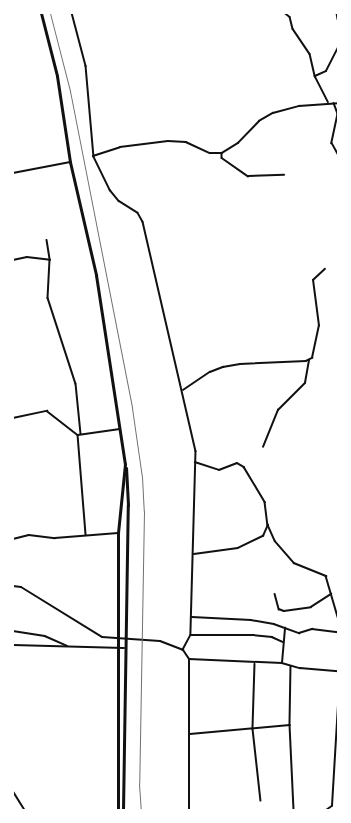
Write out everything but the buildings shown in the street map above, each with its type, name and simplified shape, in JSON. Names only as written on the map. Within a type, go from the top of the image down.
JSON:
[{"type":"highway","points":[[41,13],[62,98],[70,162],[96,275],[125,464],[128,505],[124,648],[123,810]]},
{"type":"highway","points":[[118,810],[120,648],[118,533],[125,464]]},
{"type":"street","points":[[72,13],[86,66],[93,156],[110,190],[119,201],[138,213],[143,222],[196,450],[191,635],[183,650]]},
{"type":"street","points":[[285,13],[290,17],[293,29],[310,54],[315,76],[328,102]]},
{"type":"street","points":[[337,13],[338,19]]},
{"type":"street","points":[[315,76],[326,71],[338,47],[338,36]]},
{"type":"street","points":[[334,102],[338,114],[332,142],[338,154]]},
{"type":"street","points":[[93,156],[120,147],[168,141],[186,142],[210,153],[222,153],[238,143],[266,116],[299,106],[338,102]]},
{"type":"street","points":[[222,153],[222,158],[248,176],[284,175]]},
{"type":"street","points":[[13,173],[70,162]]},
{"type":"street","points":[[47,240],[50,260],[48,298],[76,384],[81,434]]},
{"type":"street","points":[[13,260],[27,257],[50,260]]},
{"type":"street","points":[[263,446],[278,410],[305,384],[309,360],[317,344],[319,326],[313,280],[325,269]]},
{"type":"street","points":[[183,390],[210,372],[223,368],[240,364],[309,360]]},
{"type":"street","points":[[13,418],[47,412],[78,435],[86,535]]},
{"type":"street","points":[[78,435],[120,429]]},
{"type":"street","points":[[195,462],[219,470],[237,463],[244,467],[264,502],[268,526],[275,541],[294,563],[326,576],[338,617]]},
{"type":"street","points":[[194,554],[238,548],[263,536],[268,526]]},
{"type":"street","points":[[13,539],[29,535],[55,538],[118,533]]},
{"type":"street","points":[[13,586],[21,587],[102,637],[160,641],[183,650],[190,659],[189,810]]},
{"type":"street","points":[[275,594],[279,609],[284,611],[311,607],[331,594]]},
{"type":"street","points":[[192,617],[251,620],[299,633],[312,629],[338,632]]},
{"type":"street","points":[[282,663],[285,628]]},
{"type":"street","points":[[13,631],[45,636],[68,647]]},
{"type":"street","points":[[191,635],[272,637],[283,642]]},
{"type":"street","points":[[13,645],[124,648]]},
{"type":"street","points":[[190,659],[255,664],[282,663],[291,666],[338,670]]},
{"type":"street","points":[[255,664],[253,729],[261,801]]},
{"type":"street","points":[[291,666],[290,725],[294,810]]},
{"type":"street","points":[[326,810],[332,806],[338,706]]},
{"type":"street","points":[[190,734],[290,725]]},
{"type":"street","points":[[13,790],[25,810]]},
{"type":"railway","points":[[50,13],[70,91],[132,408],[142,477],[144,511],[139,784],[141,810]]}]
